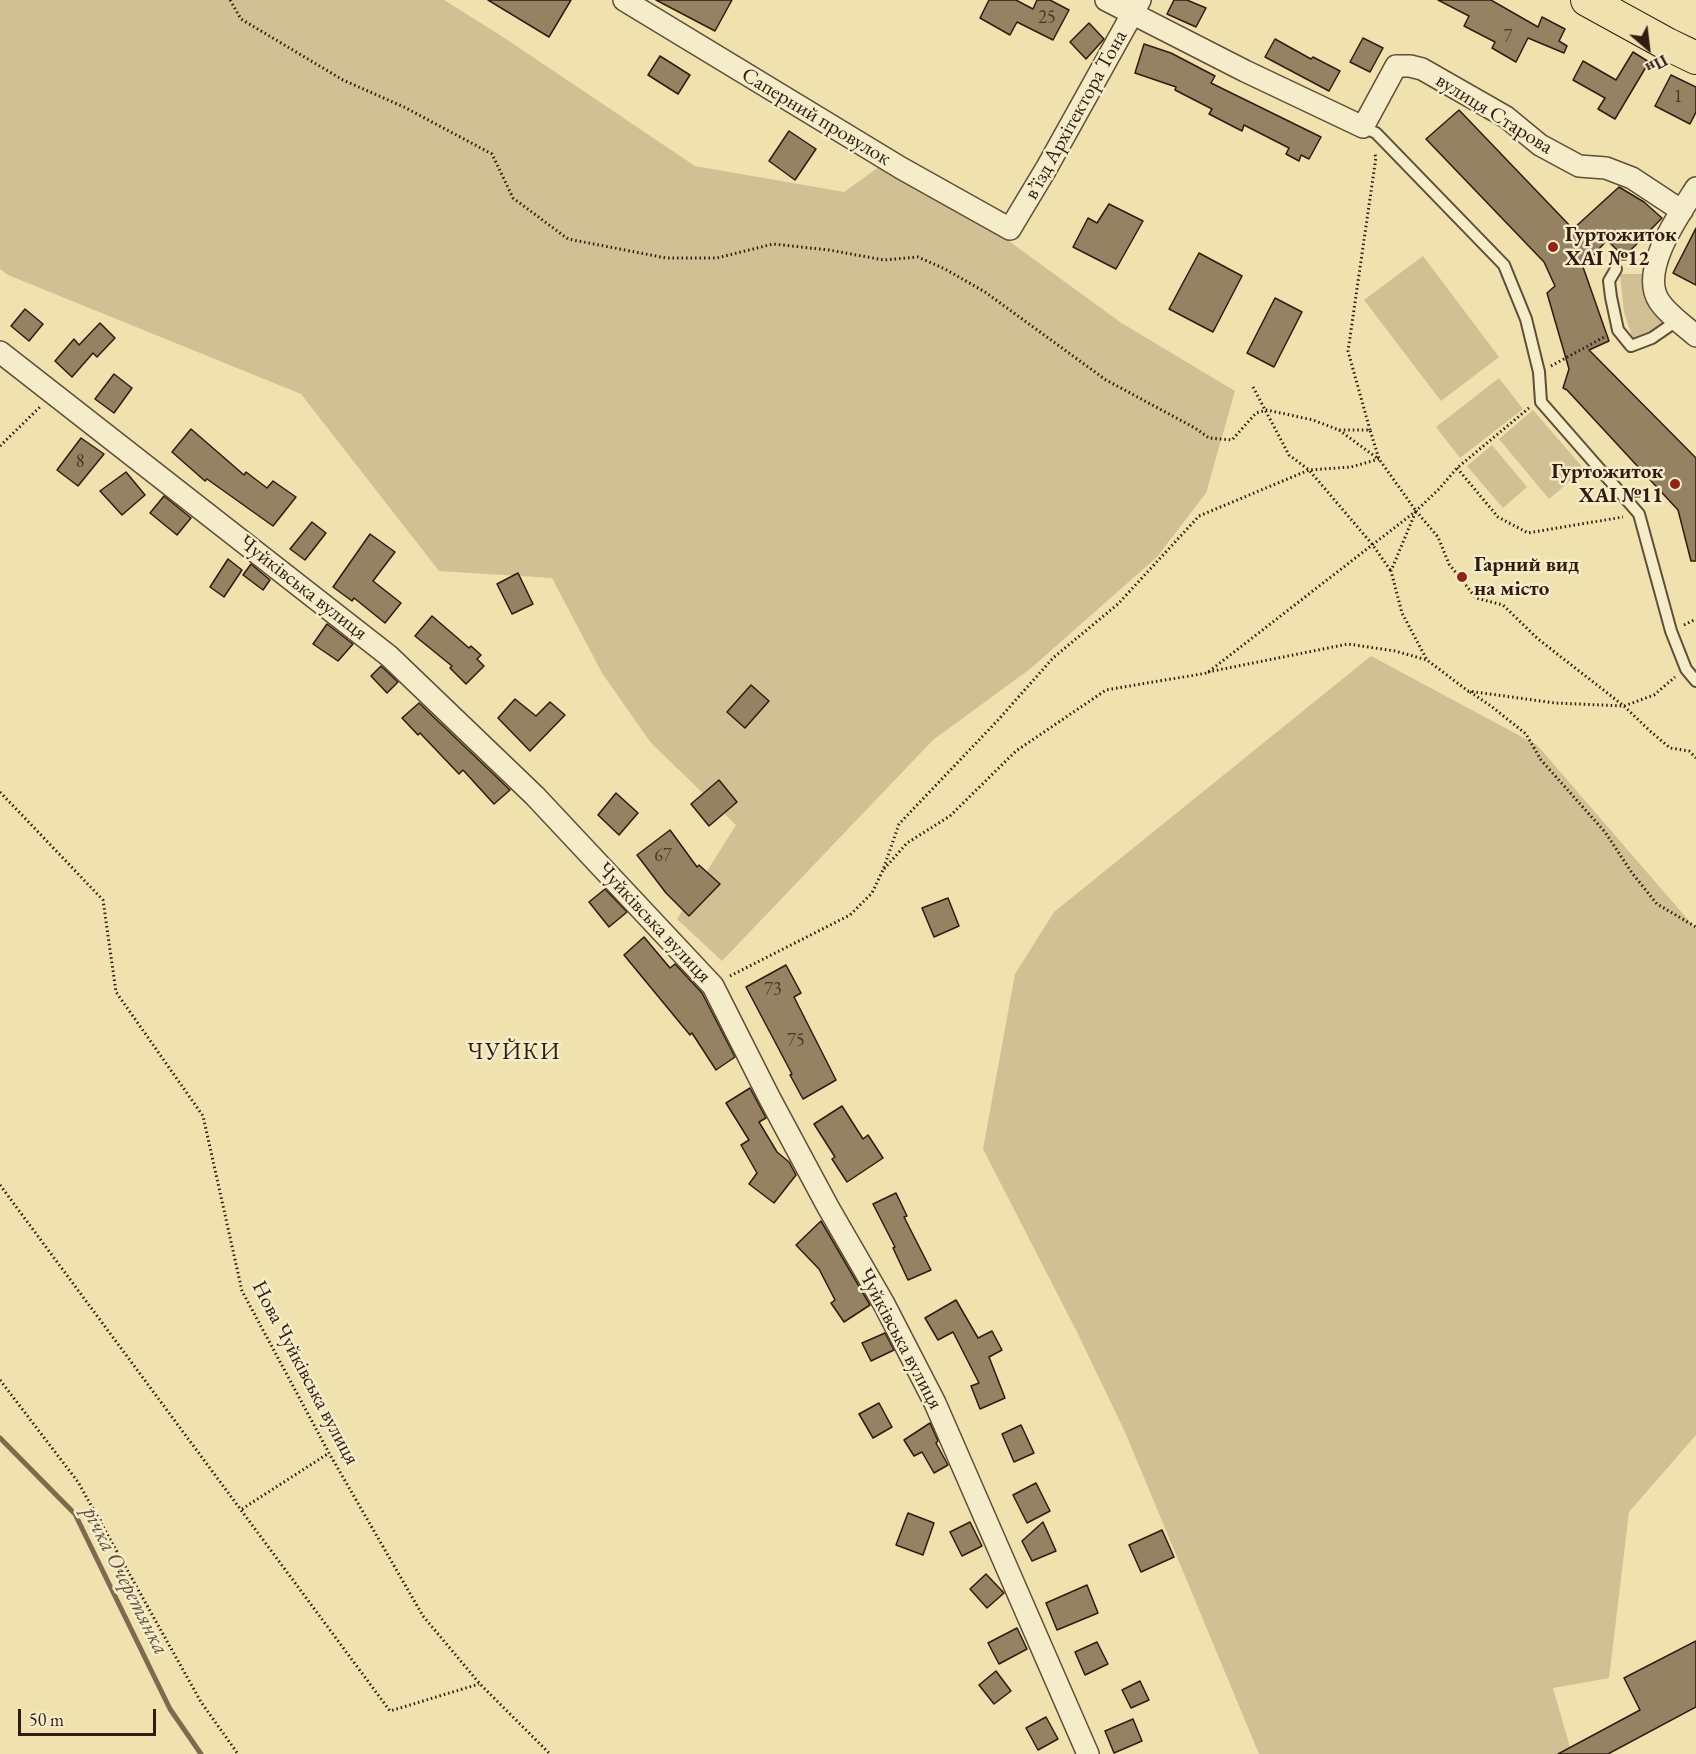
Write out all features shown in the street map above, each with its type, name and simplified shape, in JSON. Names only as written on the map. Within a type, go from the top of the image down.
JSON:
[{"type":"main road","points":[[1592,1],[1696,58]]},
{"type":"street","points":[[1106,0],[1136,7],[1245,71],[1367,128]]},
{"type":"street","name":"Саперний провулок","points":[[631,2],[901,168],[1010,229]]},
{"type":"street","name":"в’їзд Архітектора Тона","points":[[1010,229],[1136,7]]},
{"type":"street","name":"вулиця Старова","points":[[1367,128],[1396,66],[1422,69],[1506,117],[1540,145],[1579,166],[1606,168],[1632,178],[1682,211]]},
{"type":"street","points":[[1696,188],[1652,272],[1653,287],[1658,300],[1696,336]]},
{"type":"street","name":"Чуйківська вулиця","points":[[0,352],[389,656],[535,796],[713,986],[769,1097],[828,1207],[884,1304],[935,1403],[1088,1754]]},
{"type":"lane","points":[[1367,128],[1376,133],[1504,265],[1526,319],[1539,372],[1541,402],[1639,514],[1671,631],[1686,669],[1696,681]]},
{"type":"lane","points":[[1616,270],[1609,281],[1618,330],[1630,346],[1652,338],[1678,321]]},
{"type":"path","points":[[230,0],[241,19],[343,80],[404,107],[492,154],[513,198],[568,239],[666,258],[717,258],[773,244],[829,250],[884,260],[918,257],[945,269],[985,292],[1106,380],[1209,438],[1232,440],[1256,412],[1267,410],[1313,420],[1339,430],[1379,459]]},
{"type":"path","points":[[1367,128],[1368,138],[1376,158],[1348,351],[1379,459],[1416,511],[1438,537],[1449,564],[1476,598],[1503,605],[1538,639],[1624,706],[1670,748],[1689,751],[1696,758]]},
{"type":"path","points":[[1539,372],[1618,330]]},
{"type":"path","points":[[1253,387],[1289,455],[1309,470],[1372,544],[1391,571],[1402,613],[1427,660]]},
{"type":"path","points":[[1207,673],[1416,511],[1457,468],[1535,403],[1540,391]]},
{"type":"path","points":[[0,446],[52,394]]},
{"type":"path","points":[[1339,430],[1370,430]]},
{"type":"path","points":[[713,986],[850,915],[872,893],[883,870],[898,824],[998,720],[1053,658],[1118,604],[1199,516],[1309,470],[1351,467],[1379,459]]},
{"type":"path","points":[[1457,468],[1498,517],[1528,533],[1639,514]]},
{"type":"path","points":[[1391,571],[1416,511]]},
{"type":"path","points":[[883,870],[907,843],[950,816],[1016,751],[1106,690],[1207,673],[1348,644],[1395,651],[1427,660],[1526,734],[1541,760],[1605,832],[1656,904],[1696,927]]},
{"type":"path","points":[[1468,691],[1555,703],[1624,706],[1654,695],[1686,669]]},
{"type":"path","name":"Нова Чуйківська вулиця","points":[[0,792],[103,900],[116,992],[203,1116],[242,1291],[329,1453],[423,1616],[480,1684],[550,1754]]},
{"type":"path","points":[[0,1185],[390,1711],[480,1684]]},
{"type":"path","points":[[0,1380],[78,1482],[201,1702],[238,1754]]},
{"type":"path","points":[[241,1509],[329,1453]]},
{"type":"shaded area","points":[[0,0],[444,0],[695,166],[844,192],[883,164],[995,231],[1120,322],[1235,391],[1206,493],[1157,557],[1030,669],[933,740],[722,961],[677,919],[736,825],[651,743],[602,673],[552,578],[439,571],[301,394],[8,275],[0,269]]},
{"type":"shaded area","points":[[1423,256],[1499,357],[1441,401],[1364,300]]},
{"type":"shaded area","points":[[1620,274],[1642,274],[1656,310],[1665,325],[1637,339],[1632,337],[1624,312]]},
{"type":"shaded area","points":[[1499,378],[1523,409],[1460,458],[1436,427]]},
{"type":"shaded area","points":[[1533,410],[1584,469],[1549,499],[1499,439]]},
{"type":"shaded area","points":[[1492,445],[1527,487],[1503,508],[1467,466]]},
{"type":"shaded area","points":[[1371,656],[1537,745],[1696,929],[1696,1435],[1629,1512],[1609,1678],[1553,1688],[1572,1754],[1259,1754],[1125,1432],[1077,1332],[983,1149],[1015,974],[1054,912]]},
{"type":"building","points":[[488,0],[571,0],[549,37]]},
{"type":"building","points":[[656,0],[732,0],[715,31]]},
{"type":"building","points":[[989,0],[1016,0],[1033,9],[1037,0],[1050,0],[1069,10],[1053,40],[1017,22],[1010,35],[980,18]]},
{"type":"building","points":[[1174,0],[1187,0],[1206,8],[1196,27],[1167,14]]},
{"type":"building","points":[[1438,0],[1491,0],[1538,27],[1542,17],[1565,29],[1559,41],[1567,46],[1564,53],[1528,38],[1516,62],[1492,48],[1495,42],[1464,26],[1469,16]]},
{"type":"building","points":[[1089,23],[1104,39],[1086,59],[1070,42]]},
{"type":"building","points":[[1363,38],[1383,48],[1370,72],[1350,62]]},
{"type":"building","points":[[1275,39],[1311,59],[1313,57],[1340,71],[1329,91],[1265,57]]},
{"type":"building","points":[[1144,44],[1171,53],[1215,76],[1211,83],[1321,137],[1309,159],[1301,155],[1299,161],[1286,154],[1289,148],[1244,125],[1242,131],[1209,114],[1212,109],[1175,90],[1176,87],[1135,73]]},
{"type":"building","points":[[1633,52],[1649,62],[1615,119],[1598,109],[1605,98],[1573,80],[1583,61],[1616,80]]},
{"type":"building","points":[[660,56],[690,75],[678,94],[648,75]]},
{"type":"building","points":[[1671,75],[1696,87],[1696,112],[1690,124],[1655,106]]},
{"type":"building","name":"Гуртожиток ХАІ №12","points":[[1459,110],[1573,229],[1619,187],[1644,202],[1662,218],[1624,257],[1607,240],[1583,267],[1609,341],[1589,350],[1696,458],[1696,561],[1691,561],[1678,510],[1563,388],[1569,369],[1547,293],[1555,286],[1544,262],[1426,139]]},
{"type":"building","points":[[789,131],[816,149],[795,180],[769,161]]},
{"type":"building","points":[[1109,204],[1143,221],[1116,269],[1073,247],[1088,218],[1097,223]]},
{"type":"building","points":[[1696,228],[1696,285],[1673,273]]},
{"type":"building","points":[[1199,253],[1242,276],[1213,332],[1169,309]]},
{"type":"building","points":[[1275,298],[1302,312],[1274,367],[1247,353]]},
{"type":"building","points":[[25,309],[43,324],[29,341],[11,326]]},
{"type":"building","points":[[100,323],[115,338],[97,357],[93,353],[72,377],[55,361],[74,339],[79,345]]},
{"type":"building","points":[[114,374],[132,388],[114,413],[95,399]]},
{"type":"building","points":[[191,429],[244,475],[246,472],[267,488],[273,481],[296,497],[273,526],[207,479],[205,481],[172,452]]},
{"type":"building","points":[[81,438],[104,454],[78,486],[57,470]]},
{"type":"building","points":[[126,472],[145,495],[122,515],[100,491]]},
{"type":"building","points":[[164,496],[191,518],[177,535],[150,513]]},
{"type":"building","points":[[312,522],[326,533],[305,560],[290,549]]},
{"type":"building","points":[[370,534],[395,552],[373,581],[401,603],[385,623],[354,598],[352,601],[333,587]]},
{"type":"building","points":[[228,559],[242,570],[224,597],[210,587]]},
{"type":"building","points":[[251,564],[270,580],[263,590],[243,575]]},
{"type":"building","points":[[518,573],[533,604],[512,614],[497,584]]},
{"type":"building","points":[[432,616],[469,648],[471,646],[481,655],[477,659],[484,666],[466,684],[450,668],[452,666],[415,636]]},
{"type":"building","points":[[327,624],[353,644],[338,661],[313,644]]},
{"type":"building","points":[[381,666],[398,682],[387,693],[371,676]]},
{"type":"building","points":[[751,685],[769,701],[745,728],[727,712]]},
{"type":"building","points":[[515,699],[536,716],[550,702],[565,715],[530,751],[498,718]]},
{"type":"building","points":[[419,703],[510,790],[494,804],[463,770],[459,774],[420,733],[418,735],[402,718]]},
{"type":"building","points":[[719,780],[737,802],[709,826],[691,804]]},
{"type":"building","points":[[616,793],[638,813],[619,835],[598,815]]},
{"type":"building","points":[[670,830],[697,867],[699,865],[720,884],[689,916],[666,893],[637,855]]},
{"type":"building","points":[[605,889],[627,912],[609,927],[589,902]]},
{"type":"building","points":[[948,898],[959,926],[934,937],[922,908]]},
{"type":"building","points":[[644,937],[670,968],[675,964],[702,993],[735,1057],[716,1070],[692,1033],[690,1035],[624,955]]},
{"type":"building","points":[[786,965],[801,993],[794,997],[836,1080],[803,1099],[746,987]]},
{"type":"building","points":[[750,1088],[766,1118],[759,1122],[777,1152],[789,1162],[796,1175],[774,1203],[749,1184],[757,1173],[741,1145],[749,1140],[726,1103]]},
{"type":"building","points":[[842,1106],[863,1139],[868,1135],[883,1158],[847,1182],[832,1159],[835,1157],[814,1124]]},
{"type":"building","points":[[896,1193],[907,1216],[904,1217],[931,1270],[908,1280],[893,1248],[895,1247],[873,1204]]},
{"type":"building","points":[[821,1221],[870,1305],[844,1322],[831,1303],[835,1300],[819,1269],[796,1245]]},
{"type":"building","points":[[956,1300],[978,1338],[992,1331],[1002,1350],[989,1357],[1005,1398],[980,1409],[971,1386],[979,1383],[953,1332],[938,1340],[925,1318]]},
{"type":"building","points":[[885,1333],[894,1350],[871,1361],[862,1343]]},
{"type":"building","points":[[879,1403],[892,1427],[873,1438],[859,1414]]},
{"type":"building","points":[[930,1423],[938,1441],[936,1443],[948,1465],[934,1473],[922,1452],[914,1456],[904,1440]]},
{"type":"building","points":[[1021,1425],[1034,1453],[1014,1462],[1002,1434]]},
{"type":"building","points":[[1036,1483],[1050,1511],[1027,1523],[1013,1495]]},
{"type":"building","points":[[908,1513],[934,1523],[923,1555],[896,1545]]},
{"type":"building","points":[[970,1522],[982,1546],[962,1556],[950,1532]]},
{"type":"building","points":[[1043,1522],[1056,1551],[1032,1561],[1022,1541]]},
{"type":"building","points":[[1162,1530],[1174,1557],[1141,1572],[1129,1545]]},
{"type":"building","points":[[986,1574],[1004,1593],[987,1608],[970,1589]]},
{"type":"building","points":[[1087,1585],[1098,1613],[1057,1630],[1046,1603]]},
{"type":"building","points":[[1017,1628],[1027,1649],[999,1664],[988,1643]]},
{"type":"building","points":[[1696,1641],[1696,1707],[1608,1754],[1558,1754],[1640,1710],[1624,1678]]},
{"type":"building","points":[[1097,1642],[1108,1664],[1085,1675],[1075,1652]]},
{"type":"building","points":[[996,1671],[1011,1691],[994,1704],[979,1685]]},
{"type":"building","points":[[1140,1681],[1149,1700],[1131,1708],[1122,1690]]},
{"type":"building","points":[[1046,1717],[1058,1739],[1038,1750],[1026,1728]]},
{"type":"building","points":[[1133,1719],[1142,1741],[1114,1753],[1105,1731]]},
{"type":"waterway","name":"річка Очеретянка","points":[[0,1438],[75,1514],[170,1709],[201,1754]]},
{"type":"place","name":"Гуртожиток ХАІ №12","points":[[1553,247]]},
{"type":"place","name":"Гуртожиток ХАІ №11","points":[[1675,484]]},
{"type":"place","name":"Гарний вид на місто","points":[[1462,577]]},
{"type":"district","name":"ЧУЙКИ","points":[[514,1052]]}]
